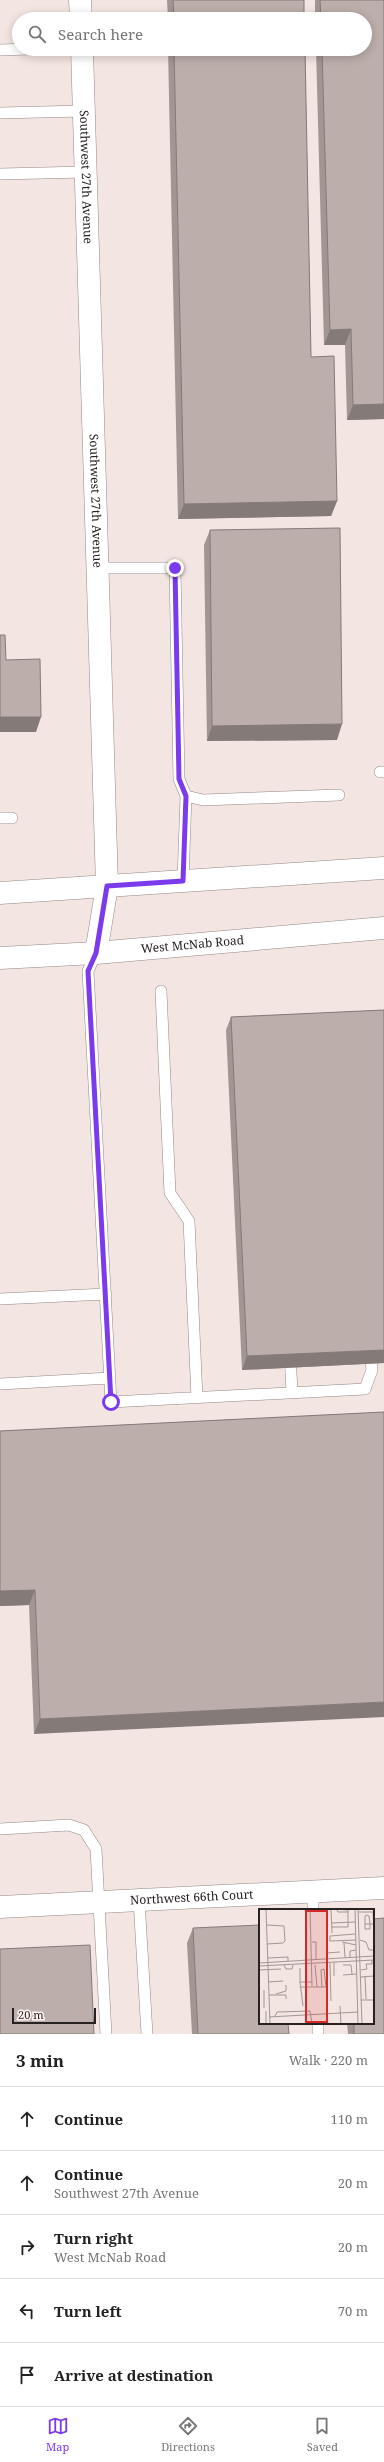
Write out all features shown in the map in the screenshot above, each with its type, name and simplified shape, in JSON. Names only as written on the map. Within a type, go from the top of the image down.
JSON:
[{"type":"street","points":[[80,0],[81,12]]},
{"type":"street","name":"Southwest 27th Avenue","points":[[82,56],[107,886],[96,953]]},
{"type":"street","points":[[0,892],[384,868]]},
{"type":"street","name":"West McNab Road","points":[[0,958],[96,953],[384,928]]},
{"type":"street","name":"Northwest 66th Court","points":[[0,1907],[139,1900],[313,1901],[384,1888]]},
{"type":"lane","points":[[0,50],[12,50]]},
{"type":"lane","points":[[0,113],[84,111]]},
{"type":"lane","points":[[0,174],[86,172]]},
{"type":"lane","points":[[97,568],[175,568],[179,779],[186,796],[183,881]]},
{"type":"lane","points":[[186,796],[203,800],[339,795]]},
{"type":"lane","points":[[0,818],[12,818]]},
{"type":"lane","points":[[96,953],[88,971],[111,1402],[365,1389],[372,1370],[370,1339]]},
{"type":"lane","points":[[161,991],[170,1193],[188,1221],[197,1398]]},
{"type":"lane","points":[[0,1299],[106,1294]]},
{"type":"lane","points":[[290,1345],[292,1392]]},
{"type":"lane","points":[[0,1384],[110,1378]]},
{"type":"lane","points":[[0,1829],[69,1825],[84,1830],[96,1849],[106,2034]]},
{"type":"lane","points":[[139,1900],[147,2034]]},
{"type":"building","points":[[173,0],[304,0],[304,12],[174,12]]},
{"type":"building","points":[[320,0],[384,0],[384,404],[353,405],[351,329],[330,330],[322,56],[372,56],[372,12],[321,12]]},
{"type":"building","points":[[174,56],[305,56],[311,357],[334,356],[337,501],[184,504]]},
{"type":"building","points":[[340,528],[342,724],[212,726],[210,530]]},
{"type":"building","points":[[0,635],[5,635],[6,660],[40,659],[41,717],[0,717]]},
{"type":"building","points":[[384,1010],[384,1350],[247,1356],[231,1017]]},
{"type":"building","points":[[384,1412],[384,1702],[40,1719],[35,1590],[0,1591],[0,1431]]},
{"type":"building","points":[[384,1918],[384,2034],[354,2034],[354,2024],[374,2024],[374,1919]]},
{"type":"building","points":[[259,1925],[259,2024],[288,2024],[289,2034],[198,2034],[193,1928]]},
{"type":"building","points":[[90,1945],[94,2034],[0,2034],[0,1949]]},
{"type":"route","points":[[111,1402],[88,971],[96,953],[107,886],[183,881],[186,796],[179,779],[175,568]]}]
